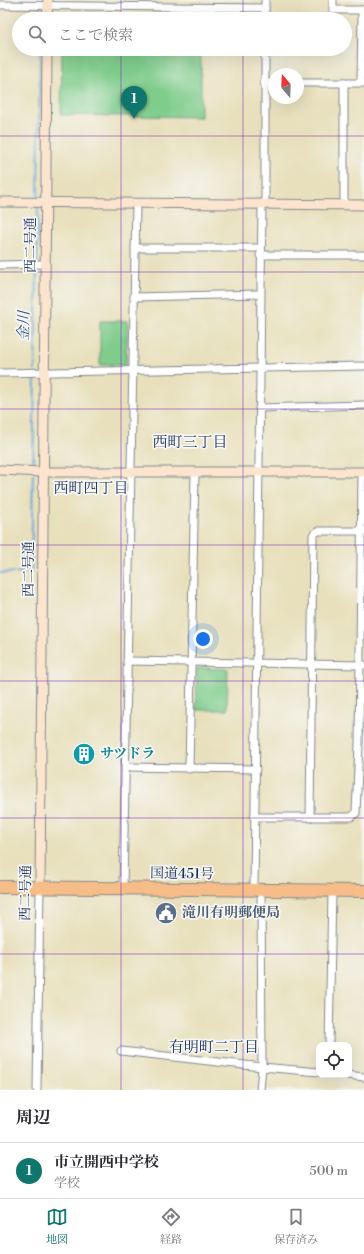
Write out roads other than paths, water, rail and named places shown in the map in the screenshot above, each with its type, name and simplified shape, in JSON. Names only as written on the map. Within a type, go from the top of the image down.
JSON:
[{"type":"highway","name":"国道451号","points":[[0,887],[364,891]]},
{"type":"street","points":[[304,83],[363,83],[363,10],[333,10],[333,0]]},
{"type":"street","points":[[0,5],[48,3],[265,4]]},
{"type":"street","name":"西二号通","points":[[37,1090],[47,56]]},
{"type":"street","points":[[260,1090],[262,1067],[258,890],[254,817],[256,769],[260,252],[263,204],[265,56]]},
{"type":"street","points":[[344,83],[344,205]]},
{"type":"street","points":[[0,202],[364,205]]},
{"type":"street","points":[[123,888],[136,203]]},
{"type":"street","points":[[136,248],[364,256]]},
{"type":"street","points":[[0,265],[44,264]]},
{"type":"street","points":[[134,297],[260,294]]},
{"type":"street","points":[[0,373],[364,366]]},
{"type":"street","points":[[259,408],[364,405]]},
{"type":"street","points":[[0,470],[43,472],[363,472],[361,665],[356,813],[351,817],[254,817]]},
{"type":"street","points":[[189,768],[195,472]]},
{"type":"street","points":[[310,818],[313,535],[318,531],[362,531]]},
{"type":"street","points":[[127,660],[361,665]]},
{"type":"street","points":[[125,767],[256,769]]},
{"type":"street","points":[[329,1042],[332,890]]},
{"type":"street","points":[[121,1051],[316,1072]]},
{"type":"street","points":[[352,1076],[364,1077]]},
{"type":"waterway","name":"金川","points":[[40,7],[40,12]]},
{"type":"waterway","name":"金川","points":[[38,200],[40,56]]},
{"type":"waterway","name":"金川","points":[[37,262],[38,204]]},
{"type":"waterway","name":"金川","points":[[35,370],[37,266]]},
{"type":"waterway","name":"金川","points":[[33,468],[35,374]]},
{"type":"waterway","name":"金川","points":[[0,573],[31,572],[33,474]]},
{"type":"place","name":"市立開西中学校","points":[[134,119]]},
{"type":"place","name":"サツドラ","points":[[84,754]]},
{"type":"place","name":"滝川有明郵便局","points":[[166,913]]},
{"type":"district","name":"西町三丁目","points":[[190,442]]},
{"type":"district","name":"西町四丁目","points":[[91,488]]},
{"type":"district","name":"有明町二丁目","points":[[214,1047]]}]
